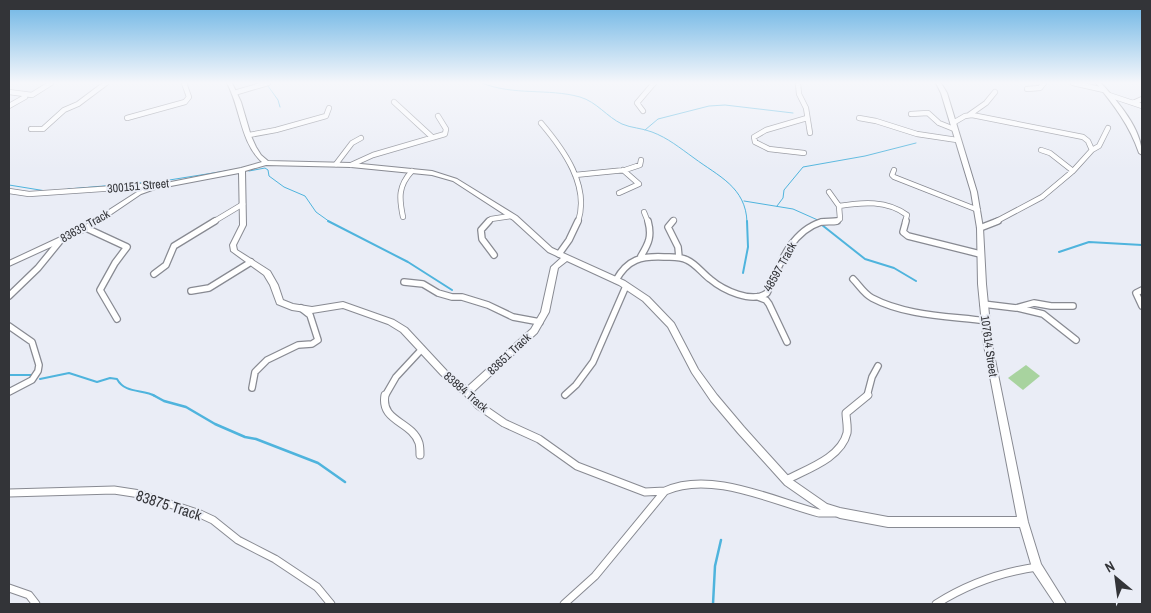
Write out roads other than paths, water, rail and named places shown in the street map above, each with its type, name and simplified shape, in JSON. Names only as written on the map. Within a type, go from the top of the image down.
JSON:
[{"type":"street","points":[[31,129],[43,129],[62,112]]},
{"type":"street","points":[[127,118],[150,112]]},
{"type":"street","points":[[241,112],[260,158],[266,163]]},
{"type":"street","points":[[249,135],[276,130],[326,116],[328,112]]},
{"type":"street","points":[[406,112],[432,137]]},
{"type":"street","points":[[806,112],[810,133]]},
{"type":"street","name":"107614 Street","points":[[949,112],[972,180],[978,210],[983,304],[990,360],[1023,522],[1037,567],[1061,604]]},
{"type":"street","points":[[912,114],[929,113],[940,123],[953,126],[974,112]]},
{"type":"street","points":[[1121,112],[1130,125],[1142,153]]},
{"type":"street","points":[[969,115],[1077,136],[1088,141],[1092,150]]},
{"type":"street","points":[[351,165],[373,155],[447,132],[438,116]]},
{"type":"street","points":[[804,153],[762,147],[755,142],[754,137],[766,130],[807,118]]},
{"type":"street","points":[[860,118],[876,119],[893,127],[924,136],[958,140]]},
{"type":"street","points":[[541,123],[557,141],[582,192],[579,219],[563,256]]},
{"type":"street","points":[[980,228],[1007,218],[1047,193],[1073,171],[1101,143],[1108,128]]},
{"type":"street","points":[[336,164],[352,142],[361,138]]},
{"type":"street","points":[[1042,150],[1050,153],[1073,171]]},
{"type":"street","points":[[575,175],[588,172],[623,170],[639,166],[641,160]]},
{"type":"street","name":"300151 Street","points":[[9,191],[29,194],[160,185],[242,170],[266,163],[351,165],[447,176],[511,216],[543,245],[616,280],[646,299],[671,325],[695,371],[714,398],[786,480],[814,501],[840,513],[888,522],[1023,522]]},
{"type":"street","points":[[242,170],[243,226],[233,248],[236,253],[264,270],[269,276],[280,302],[301,308],[310,315],[318,340],[312,344],[298,344],[267,360],[255,372],[252,388]]},
{"type":"street","points":[[619,193],[639,184],[623,170]]},
{"type":"street","points":[[894,170],[892,175],[894,177],[978,210]]},
{"type":"street","points":[[403,216],[399,193],[401,184],[412,171]]},
{"type":"street","name":"83639 Track","points":[[9,264],[86,228],[140,193],[160,185]]},
{"type":"street","points":[[829,192],[839,206],[870,203],[896,208],[907,215],[903,232],[908,236],[980,254]]},
{"type":"street","points":[[154,274],[166,265],[174,246],[243,204]]},
{"type":"street","name":"48597 Track","points":[[641,256],[679,257],[690,261],[719,285],[730,290],[758,297],[765,295],[784,255],[798,236],[822,222],[838,221],[841,216],[839,206]]},
{"type":"street","points":[[616,280],[624,268],[641,256],[649,244],[651,236],[644,212]]},
{"type":"street","points":[[494,255],[482,239],[481,230],[491,219],[511,216]]},
{"type":"street","points":[[674,220],[668,227],[678,247],[679,257]]},
{"type":"street","points":[[86,228],[127,247],[115,263],[100,290],[117,319]]},
{"type":"street","points":[[9,296],[38,268],[60,240]]},
{"type":"street","name":"83651 Track","points":[[467,392],[534,332],[545,312],[554,270],[563,256]]},
{"type":"street","points":[[191,291],[208,288],[251,262]]},
{"type":"street","points":[[853,279],[871,298],[894,306],[914,311],[986,321]]},
{"type":"street","points":[[404,282],[423,284],[438,293],[452,297],[462,297],[488,305],[512,317],[540,322]]},
{"type":"street","points":[[565,395],[582,380],[598,356],[621,294],[626,286]]},
{"type":"street","points":[[1142,290],[1136,292],[1142,306]]},
{"type":"street","points":[[758,297],[769,304],[787,342]]},
{"type":"street","points":[[1016,308],[1034,303],[1072,306]]},
{"type":"street","points":[[983,304],[1043,314],[1076,340]]},
{"type":"street","name":"83884 Track","points":[[301,308],[316,310],[339,305],[371,314],[396,325],[467,392],[478,405],[504,423],[539,439],[587,471],[645,492],[665,491]]},
{"type":"street","points":[[9,326],[32,343],[40,368],[36,376],[30,381],[9,392]]},
{"type":"street","points":[[420,455],[421,450],[416,438],[390,415],[382,401],[386,390],[422,349]]},
{"type":"street","points":[[786,480],[825,460],[834,453],[847,434],[846,412],[868,395],[872,377],[878,366]]},
{"type":"street","points":[[564,604],[595,576],[665,491],[688,483],[707,483],[725,486],[819,513],[840,513]]},
{"type":"street","name":"83875 Track","points":[[9,493],[114,490],[140,494],[200,514],[213,520],[238,540],[275,558],[317,587],[331,604]]},
{"type":"street","points":[[936,604],[947,596],[1015,570],[1037,567]]},
{"type":"street","points":[[9,588],[29,595],[36,604]]},
{"type":"waterway","points":[[604,112],[622,124],[663,137],[721,177],[736,191],[742,200],[747,222]]},
{"type":"waterway","points":[[645,130],[658,119],[687,112]]},
{"type":"waterway","points":[[781,112],[793,113]]},
{"type":"waterway","points":[[777,206],[783,198],[784,190],[803,167],[865,156],[916,143]]},
{"type":"waterway","points":[[249,171],[265,168],[268,170],[269,176],[284,187],[305,196],[316,212],[330,222]]},
{"type":"waterway","points":[[68,189],[163,181],[232,170]]},
{"type":"waterway","points":[[9,185],[46,191]]},
{"type":"waterway","points":[[744,201],[793,209],[820,221]]},
{"type":"waterway","points":[[328,221],[408,262],[452,290]]},
{"type":"waterway","points":[[743,273],[748,247],[747,221]]},
{"type":"waterway","points":[[822,225],[865,259],[894,268],[916,281]]},
{"type":"waterway","points":[[1059,252],[1089,242],[1142,245]]},
{"type":"waterway","points":[[40,379],[69,373],[97,382],[110,378],[117,379],[120,384],[129,389],[154,396]]},
{"type":"waterway","points":[[9,375],[33,375]]},
{"type":"waterway","points":[[154,396],[164,401],[186,407],[215,424],[245,437],[256,439],[318,463],[345,482]]},
{"type":"waterway","points":[[713,604],[715,566],[721,540]]}]
